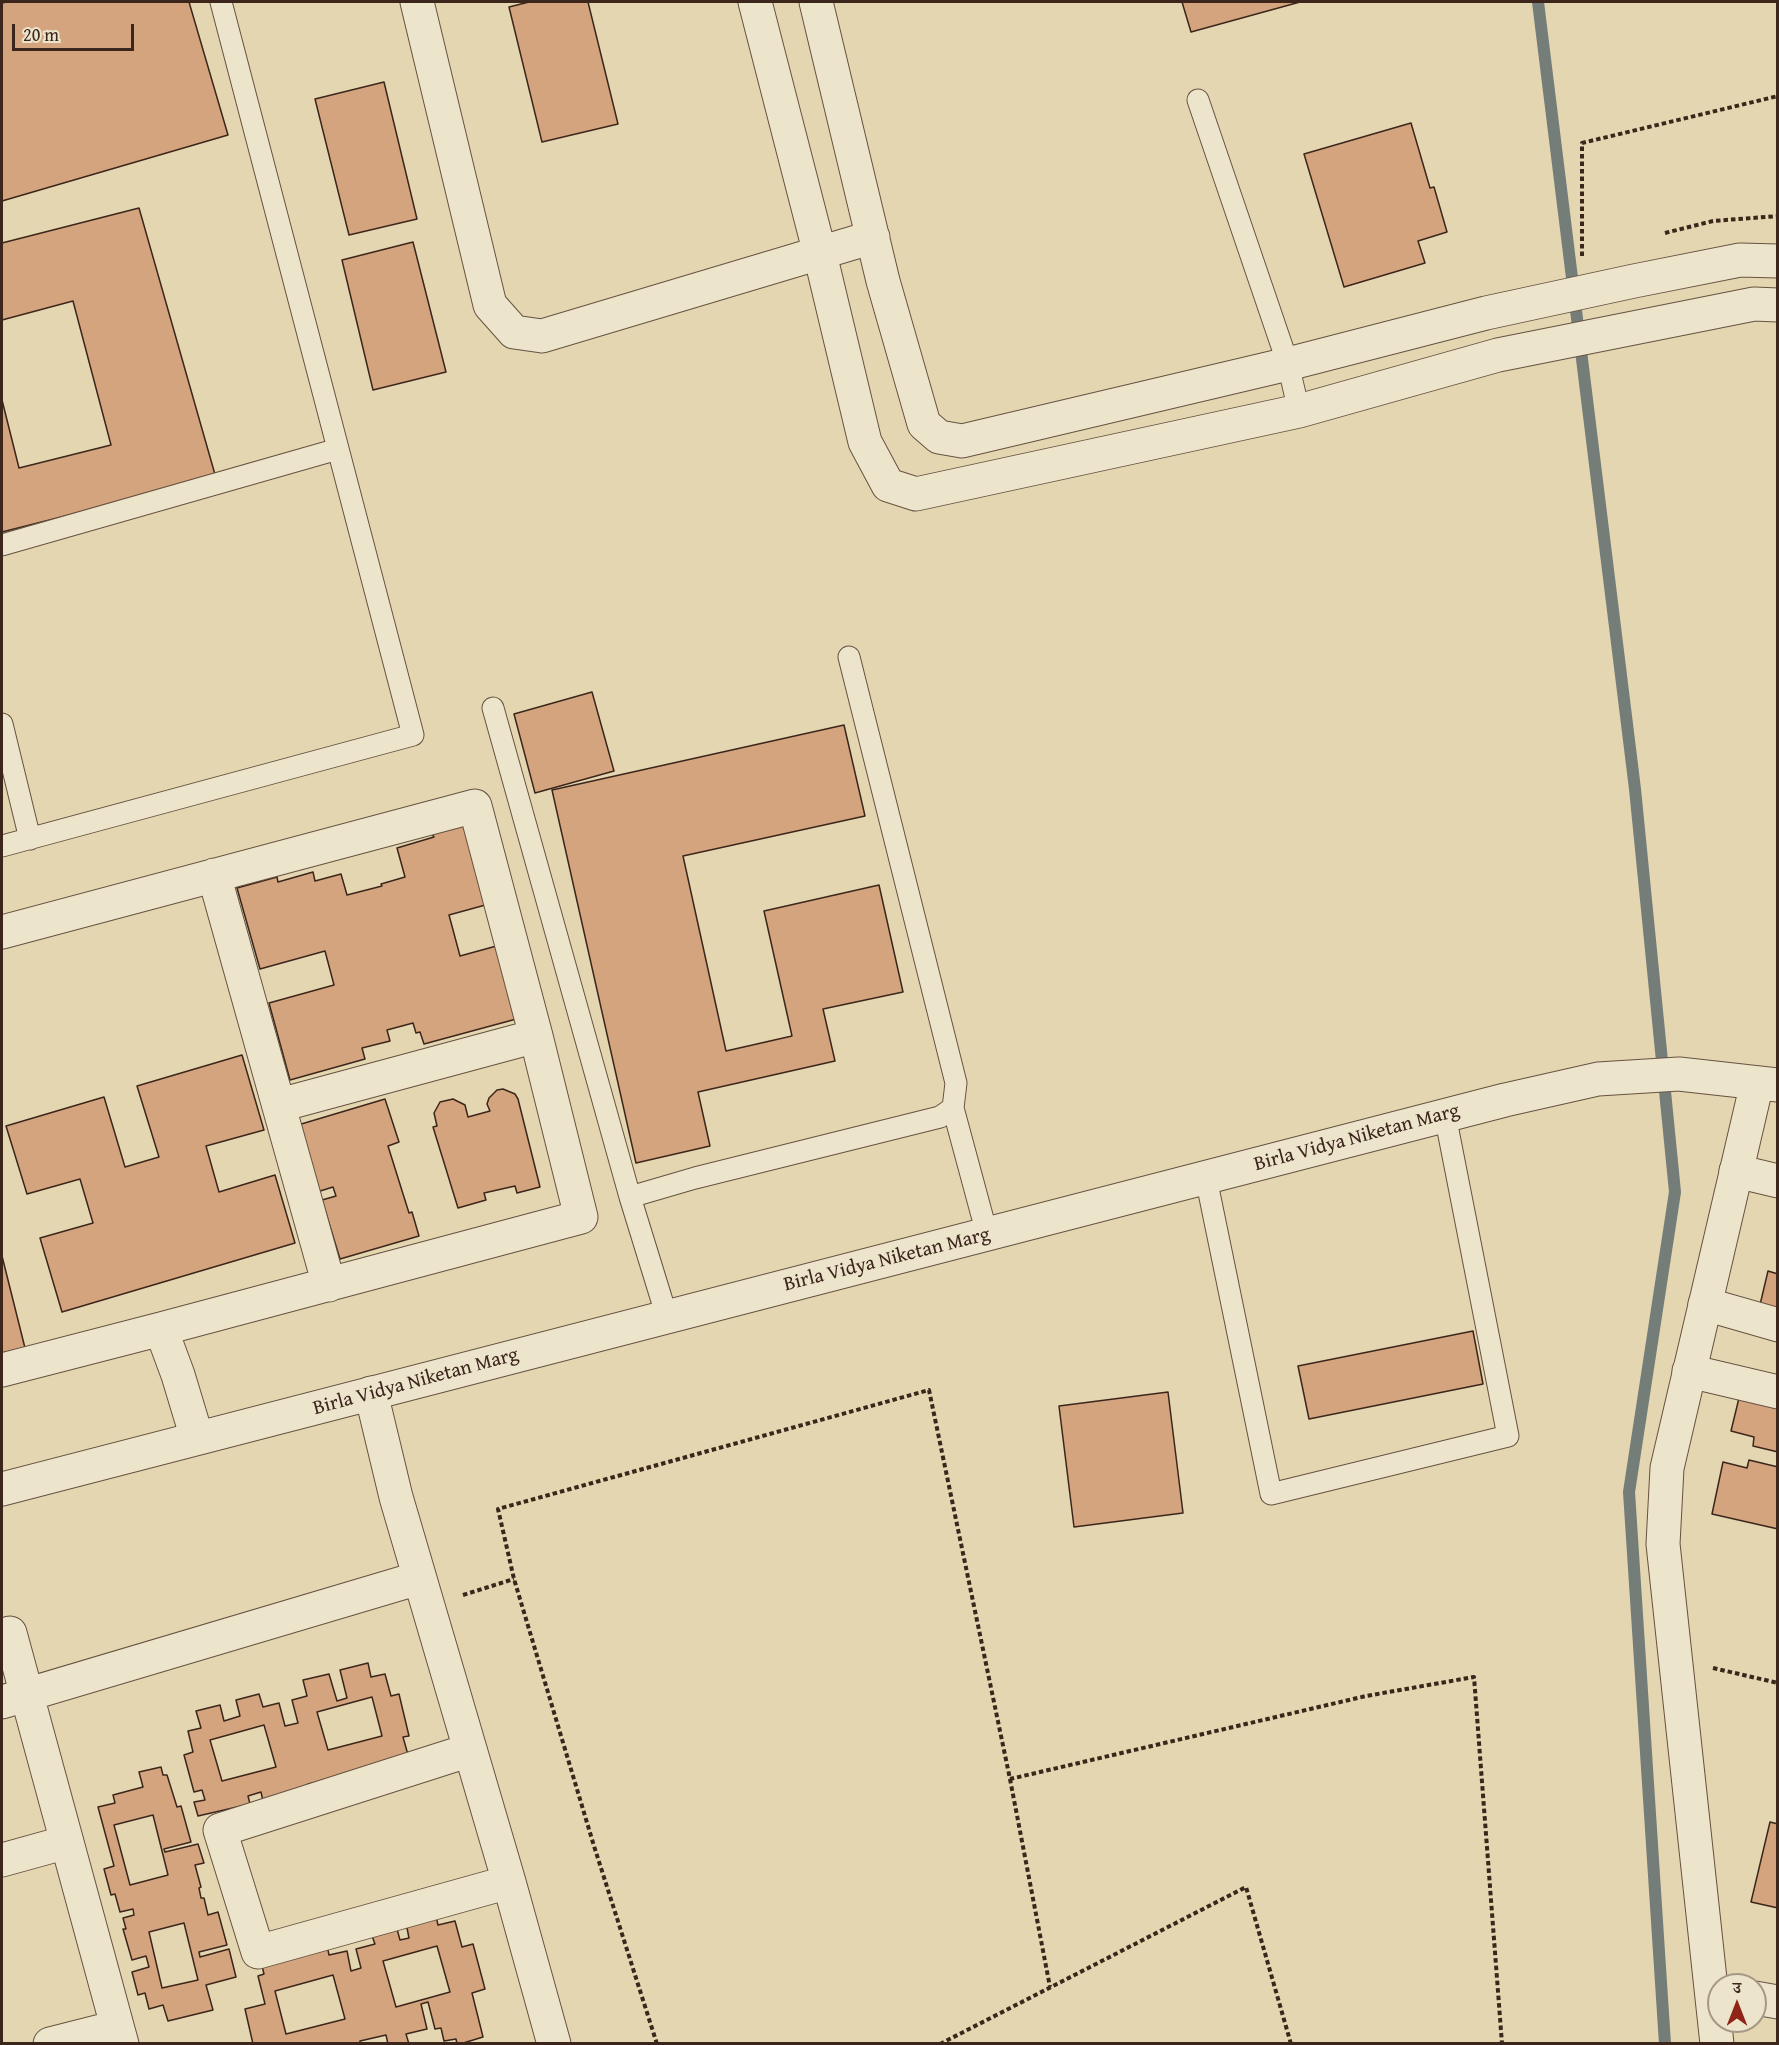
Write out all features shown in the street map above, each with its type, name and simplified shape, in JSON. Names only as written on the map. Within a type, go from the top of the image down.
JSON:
[{"type":"street","points":[[417,2],[490,305],[514,332],[542,336],[873,237]]},
{"type":"street","points":[[755,2],[820,254],[865,442],[888,485],[916,494],[1299,411],[1498,355],[1754,304],[1778,305]]},
{"type":"street","points":[[816,2],[883,281],[924,424],[939,437],[962,441],[1288,364],[1486,313],[1593,290],[1740,260],[1778,261]]},
{"type":"street","points":[[1486,313],[1498,355]]},
{"type":"street","points":[[2,932],[475,806],[582,1217],[2,1370]]},
{"type":"street","points":[[214,874],[329,1285]]},
{"type":"street","points":[[280,1105],[536,1036]]},
{"type":"street","name":"Birla Vidya Niketan Marg","points":[[2,1489],[1444,1115],[1598,1079],[1679,1074],[1767,1084]]},
{"type":"street","points":[[1713,1973],[1663,1544],[1667,1468],[1736,1171],[1767,1084]]},
{"type":"street","points":[[1736,1171],[1778,1181]]},
{"type":"street","points":[[1705,1304],[1778,1325]]},
{"type":"street","points":[[161,1329],[197,1438]]},
{"type":"street","points":[[1689,1371],[1778,1392]]},
{"type":"street","points":[[370,1394],[396,1497],[554,2043]]},
{"type":"street","points":[[14,1698],[424,1592]]},
{"type":"street","points":[[10,1633],[14,1698],[67,1842],[119,2035],[50,2043]]},
{"type":"street","points":[[470,1750],[220,1830],[258,1952],[509,1882]]},
{"type":"street","points":[[2,1860],[67,1842]]},
{"type":"lane","points":[[2,846],[413,735],[221,2]]},
{"type":"lane","points":[[1198,100],[1288,364],[1299,411]]},
{"type":"lane","points":[[2,545],[338,449]]},
{"type":"lane","points":[[849,657],[956,1083],[953,1108],[987,1234]]},
{"type":"lane","points":[[493,708],[630,1197],[667,1317]]},
{"type":"lane","points":[[2,724],[30,839]]},
{"type":"lane","points":[[630,1197],[695,1178],[940,1118],[953,1108]]},
{"type":"lane","points":[[1206,1178],[1271,1494],[1508,1436],[1444,1115]]},
{"type":"path","points":[[1593,253],[1582,256],[1582,143],[1778,96]]},
{"type":"path","points":[[1658,235],[1713,220],[1778,216]]},
{"type":"path","points":[[657,2043],[594,1846],[514,1579],[498,1509],[929,1390],[1010,1779],[1050,1987]]},
{"type":"path","points":[[424,1592],[514,1579]]},
{"type":"path","points":[[1677,1659],[1778,1683]]},
{"type":"path","points":[[1010,1779],[1366,1696],[1474,1677],[1502,2043]]},
{"type":"path","points":[[939,2043],[1246,1887],[1291,2043]]},
{"type":"building","points":[[189,2],[228,135],[2,201],[2,3]]},
{"type":"building","points":[[529,2],[588,2],[618,124],[542,142],[509,7]]},
{"type":"building","points":[[1182,2],[1300,2],[1191,32]]},
{"type":"building","points":[[384,82],[417,219],[349,235],[315,99]]},
{"type":"building","points":[[1411,123],[1430,188],[1434,187],[1447,232],[1418,241],[1425,263],[1344,287],[1304,154]]},
{"type":"building","points":[[139,208],[216,478],[2,532],[2,400],[19,468],[111,445],[73,301],[2,320],[2,243]]},
{"type":"building","points":[[413,242],[446,372],[373,390],[342,260]]},
{"type":"building","points":[[592,692],[614,771],[535,793],[514,714]]},
{"type":"building","points":[[844,725],[865,816],[683,856],[726,1051],[792,1036],[764,911],[879,885],[903,992],[823,1009],[835,1061],[698,1092],[710,1146],[636,1163],[552,790]]},
{"type":"building","points":[[466,825],[489,904],[449,915],[460,956],[500,945],[520,1018],[424,1044],[420,1032],[416,1033],[413,1023],[387,1030],[390,1041],[362,1048],[365,1059],[290,1080],[269,1003],[334,985],[325,951],[260,969],[237,888],[277,877],[278,882],[313,872],[315,881],[341,874],[347,895],[382,886],[381,884],[405,877],[397,848],[434,837],[432,834]]},
{"type":"building","points":[[242,1055],[264,1130],[206,1146],[219,1192],[275,1175],[295,1243],[62,1312],[40,1238],[93,1223],[80,1179],[27,1194],[6,1126],[104,1097],[125,1167],[159,1157],[137,1086]]},
{"type":"building","points":[[503,1089],[515,1094],[518,1099],[540,1187],[517,1193],[515,1186],[484,1193],[486,1200],[458,1208],[433,1127],[437,1126],[434,1113],[440,1102],[453,1099],[465,1105],[468,1117],[490,1111],[487,1104],[489,1098],[497,1090]]},
{"type":"building","points":[[385,1099],[399,1142],[388,1146],[409,1213],[412,1212],[419,1236],[340,1259],[322,1200],[336,1196],[333,1187],[317,1192],[298,1125]]},
{"type":"building","points":[[2,1256],[25,1348],[2,1353]]},
{"type":"building","points":[[1768,1271],[1778,1274],[1778,1318],[1759,1309]]},
{"type":"building","points":[[1473,1331],[1483,1384],[1309,1419],[1298,1366]]},
{"type":"building","points":[[1168,1392],[1183,1513],[1074,1527],[1059,1406]]},
{"type":"building","points":[[1739,1398],[1778,1402],[1778,1452],[1753,1446],[1754,1437],[1731,1431]]},
{"type":"building","points":[[1749,1460],[1778,1467],[1778,1529],[1712,1514],[1723,1462],[1747,1468]]},
{"type":"building","points":[[368,1663],[371,1677],[385,1674],[391,1696],[399,1694],[409,1736],[403,1737],[410,1762],[308,1784],[309,1786],[263,1801],[261,1792],[248,1796],[250,1804],[198,1816],[194,1802],[205,1800],[202,1790],[194,1792],[184,1755],[193,1752],[188,1731],[201,1728],[196,1711],[220,1705],[224,1721],[240,1716],[236,1700],[259,1694],[263,1707],[279,1703],[285,1726],[298,1723],[292,1700],[307,1696],[303,1680],[329,1674],[337,1701],[347,1698],[340,1670]],"holes":[[[372,1697],[382,1736],[328,1750],[317,1712]],[[264,1725],[276,1767],[222,1781],[210,1740]]]},
{"type":"building","points":[[161,1767],[163,1775],[167,1775],[177,1807],[181,1806],[191,1842],[164,1849],[165,1852],[198,1844],[204,1863],[195,1865],[201,1887],[199,1888],[201,1898],[204,1898],[208,1915],[218,1912],[227,1945],[199,1952],[200,1957],[229,1949],[236,1977],[206,1985],[213,2010],[168,2021],[163,2005],[149,2009],[145,1993],[138,1995],[132,1972],[149,1967],[146,1956],[132,1960],[123,1929],[126,1929],[123,1918],[134,1915],[133,1909],[120,1912],[115,1894],[111,1895],[104,1869],[114,1866],[98,1807],[115,1803],[113,1795],[143,1787],[139,1772]],"holes":[[[153,1815],[168,1875],[130,1885],[114,1825]],[[184,1923],[198,1980],[162,1988],[149,1932]]]},
{"type":"building","points":[[1770,1822],[1778,1824],[1778,1908],[1751,1902]]},
{"type":"building","points":[[436,1916],[438,1925],[455,1921],[462,1947],[473,1944],[485,1989],[472,1993],[483,2037],[460,2044],[457,2044],[456,2039],[444,2041],[441,2028],[435,2029],[428,2002],[421,2004],[427,2029],[406,2034],[409,2044],[388,2044],[386,2035],[360,2041],[360,2044],[253,2044],[245,2009],[265,2004],[258,1976],[264,1974],[261,1962],[327,1945],[329,1955],[347,1951],[351,1971],[361,1968],[356,1949],[375,1944],[372,1936],[397,1929],[400,1940],[409,1938],[406,1923]],"holes":[[[437,1946],[450,1992],[396,2007],[383,1961]],[[333,1975],[345,2019],[286,2034],[275,1991]]]},
{"type":"waterway","points":[[1538,2],[1635,789],[1675,1192],[1629,1492],[1665,2044]]}]
